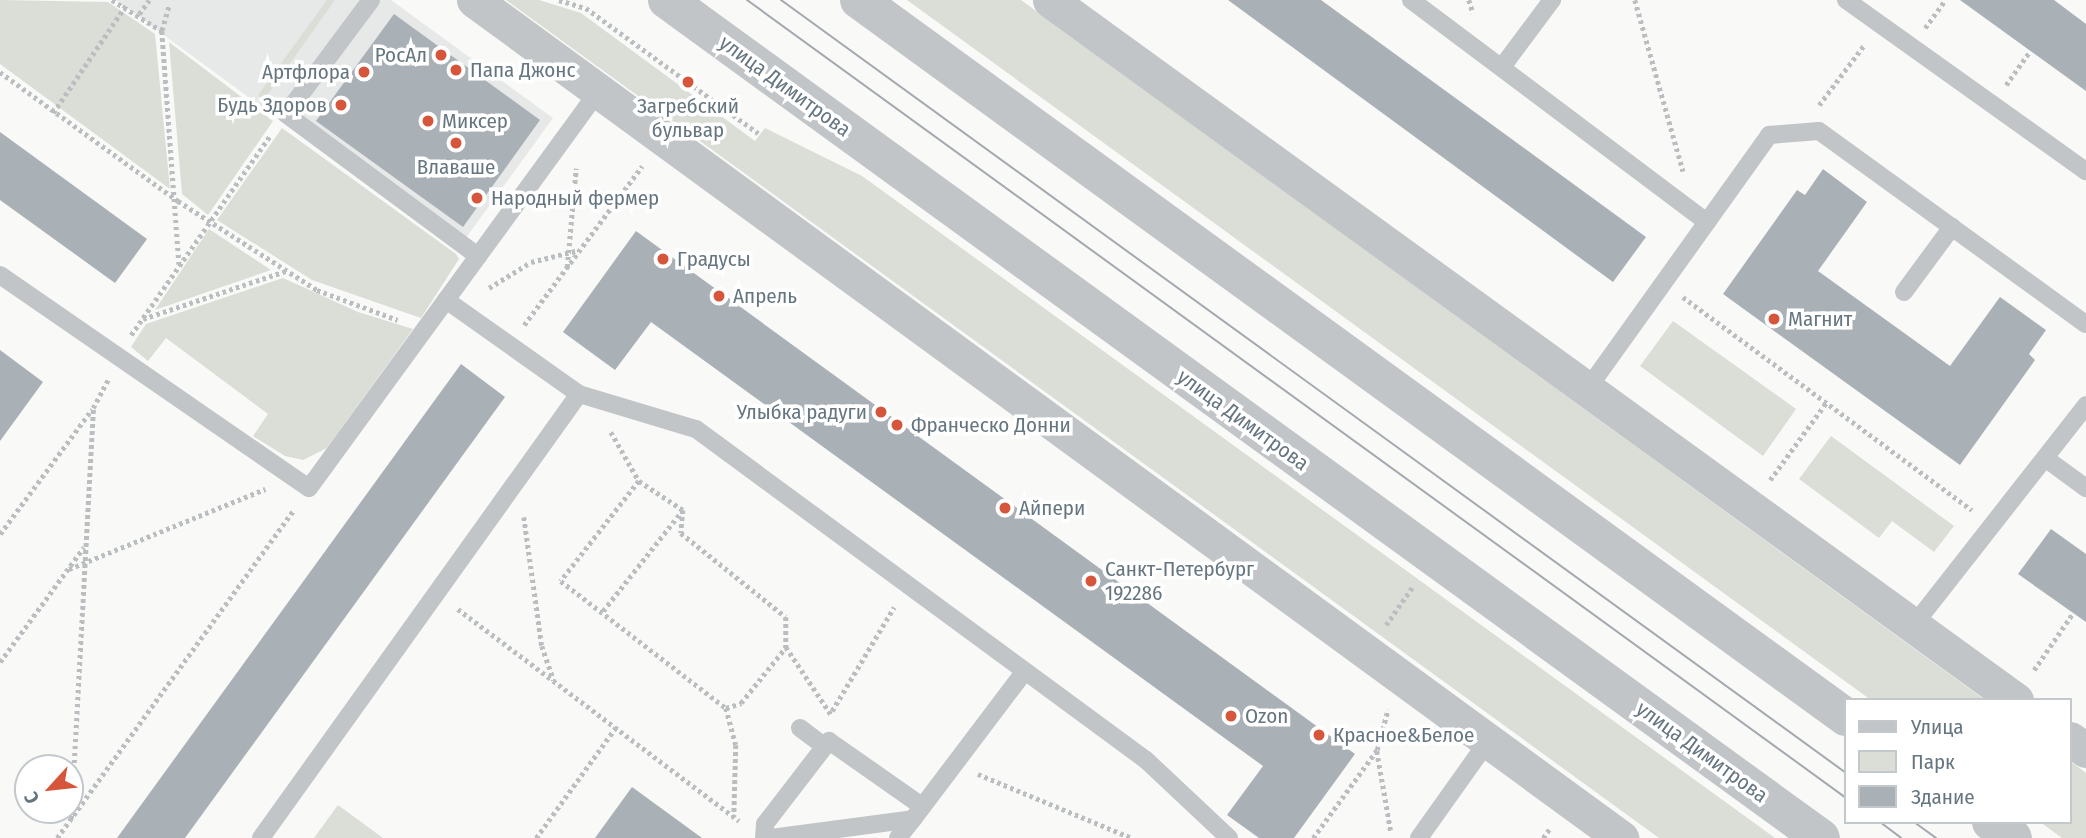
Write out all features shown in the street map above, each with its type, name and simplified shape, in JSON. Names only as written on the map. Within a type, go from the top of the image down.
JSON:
[{"type":"street","points":[[474,0],[589,103],[1367,653],[1621,838]]},
{"type":"street","name":"улица Димитрова","points":[[667,0],[1821,838]]},
{"type":"street","points":[[859,0],[1844,716]]},
{"type":"street","points":[[1050,0],[1913,626],[2024,686]]},
{"type":"street","points":[[1994,824],[2013,838]]},
{"type":"lane","points":[[371,0],[286,114],[478,256]]},
{"type":"lane","points":[[1411,0],[1701,218]]},
{"type":"lane","points":[[1502,66],[1552,0]]},
{"type":"lane","points":[[1846,0],[2086,171]]},
{"type":"lane","points":[[0,275],[119,353],[302,483],[427,327],[589,103]]},
{"type":"lane","points":[[1586,391],[1663,283],[1701,218],[1769,135],[1819,131],[2086,324]]},
{"type":"lane","points":[[1904,292],[1952,227]]},
{"type":"lane","points":[[446,300],[511,343],[579,394],[696,429],[1146,760],[1229,838]]},
{"type":"lane","points":[[261,838],[439,594],[579,394]]},
{"type":"lane","points":[[1913,626],[2086,405]]},
{"type":"lane","points":[[2045,458],[2086,488]]},
{"type":"lane","points":[[898,838],[1024,672]]},
{"type":"lane","points":[[800,728],[827,744],[917,813]]},
{"type":"lane","points":[[1419,838],[1488,741]]},
{"type":"lane","points":[[764,838],[765,824],[827,744]]},
{"type":"lane","points":[[771,838],[917,813]]},
{"type":"path","points":[[112,0],[126,5],[162,31]]},
{"type":"path","points":[[139,14],[149,0]]},
{"type":"path","points":[[559,0],[586,8],[758,133]]},
{"type":"path","points":[[1635,0],[1701,218]]},
{"type":"path","points":[[53,113],[126,5]]},
{"type":"path","points":[[169,8],[162,31],[178,201],[179,265]]},
{"type":"path","points":[[1800,131],[1879,24]]},
{"type":"path","points":[[1993,104],[2030,51]]},
{"type":"path","points":[[0,72],[178,201],[317,290],[427,327]]},
{"type":"path","points":[[567,268],[589,103]]},
{"type":"path","points":[[0,534],[93,408],[119,353],[286,114]]},
{"type":"path","points":[[511,343],[645,162]]},
{"type":"path","points":[[446,300],[484,291],[531,262],[580,250]]},
{"type":"path","points":[[143,319],[287,271]]},
{"type":"path","points":[[1663,283],[1992,526]]},
{"type":"path","points":[[579,394],[605,421],[639,481],[683,510]]},
{"type":"path","points":[[1770,481],[1826,404]]},
{"type":"path","points":[[75,754],[93,408]]},
{"type":"path","points":[[639,481],[561,581],[726,708],[736,745],[734,817]]},
{"type":"path","points":[[69,569],[302,483]]},
{"type":"path","points":[[84,800],[302,483]]},
{"type":"path","points":[[522,506],[542,646],[554,681]]},
{"type":"path","points":[[602,611],[683,510]]},
{"type":"path","points":[[683,510],[681,533],[786,617],[786,647],[832,711]]},
{"type":"path","points":[[0,662],[85,545]]},
{"type":"path","points":[[1367,653],[1432,558]]},
{"type":"path","points":[[827,744],[832,711],[908,585]]},
{"type":"path","points":[[439,594],[744,824]]},
{"type":"path","points":[[2024,686],[2073,613]]},
{"type":"path","points":[[726,708],[741,703],[786,647]]},
{"type":"path","points":[[1313,838],[1377,750],[1389,704]]},
{"type":"path","points":[[536,838],[616,727]]},
{"type":"path","points":[[1377,750],[1392,838]]},
{"type":"path","points":[[955,764],[1132,838]]},
{"type":"shaded area","points":[[116,0],[391,0],[553,118],[457,250]]},
{"type":"green space","points":[[0,0],[108,2],[155,34],[170,189],[0,64]]},
{"type":"green space","points":[[327,0],[335,0],[264,100],[258,95]]},
{"type":"green space","points":[[506,0],[539,0],[581,13],[755,141],[765,128],[862,176],[1775,838],[1659,838]]},
{"type":"green space","points":[[907,0],[1021,0],[1982,698],[1868,698]]},
{"type":"green space","points":[[169,42],[273,121],[208,215],[182,194]]},
{"type":"green space","points":[[282,128],[456,254],[459,259],[421,318],[312,280],[217,220]]},
{"type":"green space","points":[[209,229],[271,270],[155,310]]},
{"type":"green space","points":[[283,278],[358,312],[413,329],[327,448],[303,460],[285,456],[253,436],[268,414],[166,338],[148,361],[131,347],[146,324]]},
{"type":"green space","points":[[1673,321],[1796,409],[1763,456],[1640,366]]},
{"type":"green space","points":[[1831,436],[1954,526],[1934,552],[1892,521],[1879,538],[1799,479]]},
{"type":"green space","points":[[2072,762],[2086,773],[2086,838],[2062,838],[2043,824],[2072,824]]},
{"type":"green space","points":[[338,805],[383,838],[314,838]]},
{"type":"building","points":[[1228,0],[1321,0],[1646,237],[1613,282]]},
{"type":"building","points":[[1960,0],[2054,0],[2086,24],[2086,91]]},
{"type":"building","name":"Миксер","points":[[394,14],[540,120],[463,227],[316,121]]},
{"type":"building","points":[[0,132],[147,239],[115,283],[0,200]]},
{"type":"building","points":[[1823,169],[1867,202],[1818,271],[1950,366],[2000,297],[2046,330],[2029,354],[2035,360],[1960,465],[1723,294],[1797,190],[1805,195]]},
{"type":"building","points":[[636,231],[1355,754],[1294,838],[1259,838],[1227,815],[1263,766],[651,322],[615,370],[563,332]]},
{"type":"building","points":[[0,350],[43,382],[0,441]]},
{"type":"building","points":[[461,364],[505,397],[185,838],[117,838]]},
{"type":"building","points":[[2051,529],[2086,554],[2086,622],[2018,574]]},
{"type":"building","points":[[632,787],[702,838],[595,838]]},
{"type":"tram line","points":[[747,0],[1844,797]]},
{"type":"tram line","points":[[781,0],[1844,772]]},
{"type":"tram line","points":[[1883,824],[1901,838]]},
{"type":"tram line","points":[[1917,824],[1936,838]]},
{"type":"place","name":"РосАл","points":[[441,55]]},
{"type":"place","name":"Папа Джонс","points":[[456,70]]},
{"type":"place","name":"Артфлора","points":[[364,72]]},
{"type":"place","name":"Загребский бульвар","points":[[688,82]]},
{"type":"place","name":"Будь Здоров","points":[[341,105]]},
{"type":"place","name":"Миксер","points":[[428,121]]},
{"type":"place","name":"Влаваше","points":[[456,143]]},
{"type":"place","name":"Народный фермер","points":[[477,198]]},
{"type":"place","name":"Градусы","points":[[663,259]]},
{"type":"place","name":"Апрель","points":[[719,296]]},
{"type":"place","name":"Магнит","points":[[1774,319]]},
{"type":"place","name":"Улыбка радуги","points":[[881,412]]},
{"type":"place","name":"Франческо Донни","points":[[897,425]]},
{"type":"place","name":"Айпери","points":[[1005,508]]},
{"type":"place","name":"Санкт-Петербург 192286","points":[[1091,581]]},
{"type":"place","name":"Ozon","points":[[1231,716]]},
{"type":"place","name":"Красное&Белое","points":[[1319,735]]}]
